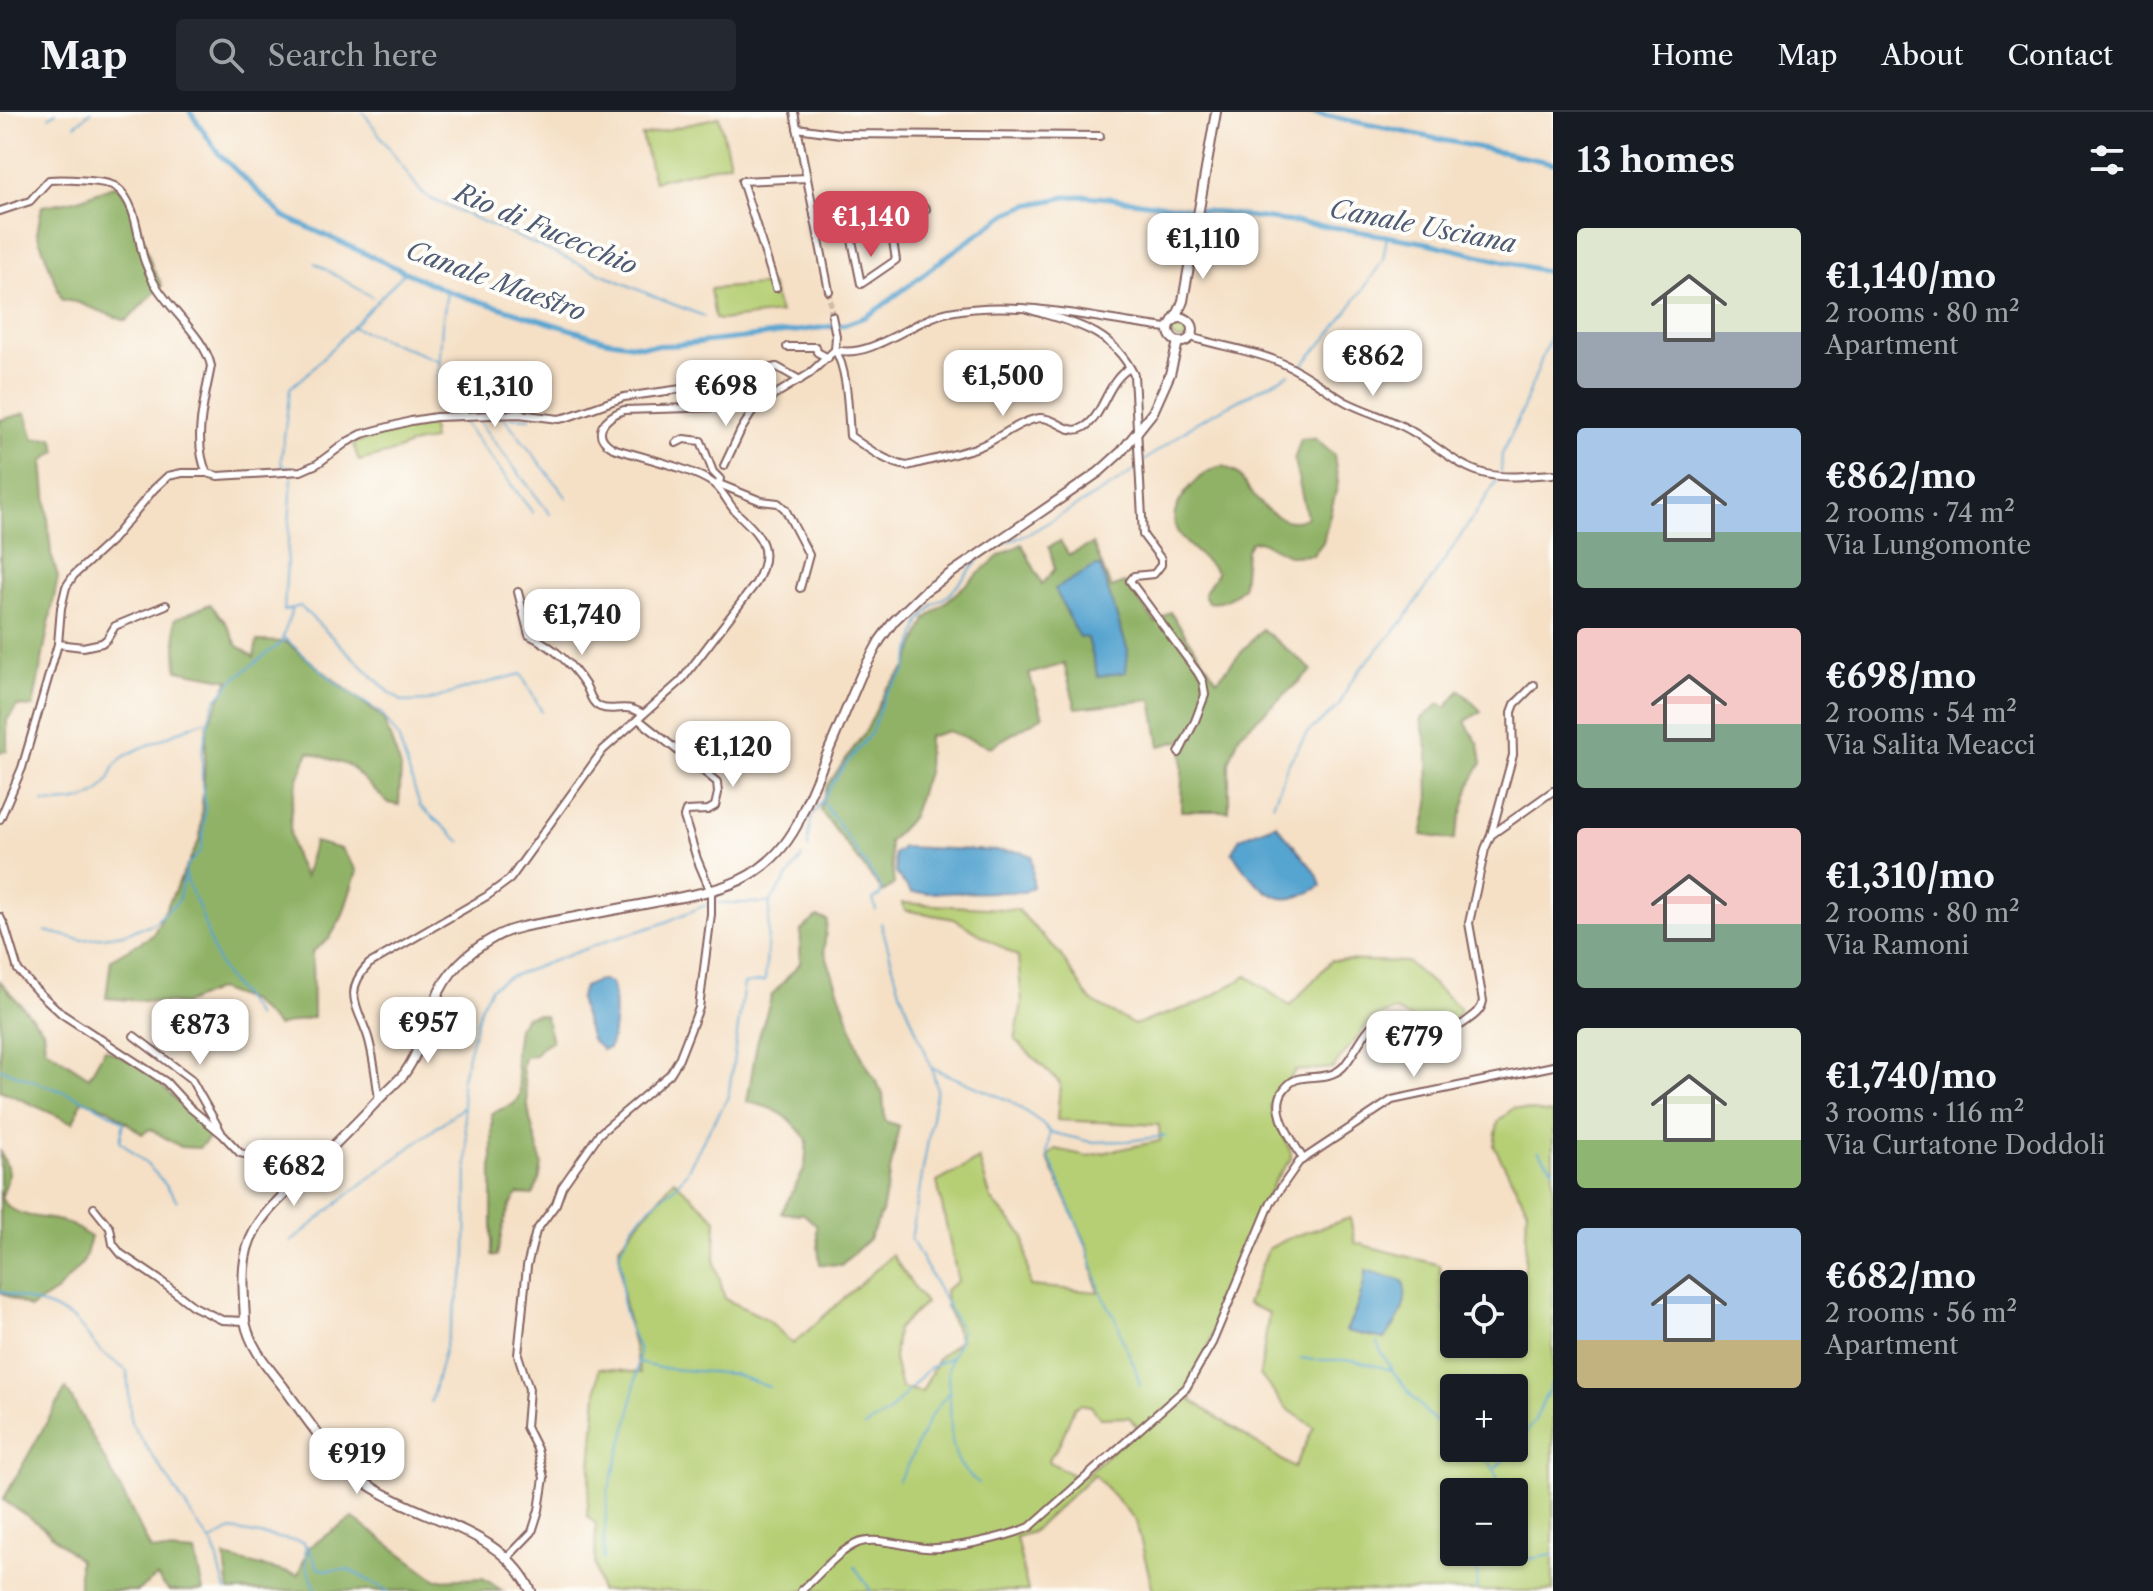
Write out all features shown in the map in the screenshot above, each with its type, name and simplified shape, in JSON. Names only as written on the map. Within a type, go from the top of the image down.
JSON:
[{"type":"main road","points":[[1183,301],[1193,329],[1191,337],[1178,342],[1171,337],[1170,324],[1183,301],[1216,112]]},
{"type":"main road","points":[[1170,324],[1180,317],[1187,319]]},
{"type":"main road","points":[[531,1591],[524,1576],[508,1557],[371,1486],[325,1444],[250,1341],[245,1321],[245,1262],[246,1248],[253,1233],[274,1205],[390,1089],[412,1062],[436,998],[455,968],[479,947],[499,935],[538,924],[711,892],[761,868],[789,840],[861,675],[894,621],[925,591],[1099,472],[1121,452],[1153,412],[1170,374],[1178,342]]},
{"type":"street","points":[[794,112],[829,291]]},
{"type":"street","points":[[797,128],[840,134],[1100,136]]},
{"type":"street","points":[[776,288],[742,181],[807,178]]},
{"type":"street","points":[[0,211],[30,201],[49,180],[117,187],[130,205],[143,259],[155,283],[210,358],[201,447],[207,473]]},
{"type":"street","points":[[814,215],[926,209]]},
{"type":"street","points":[[846,211],[861,284],[896,260],[888,210]]},
{"type":"street","points":[[724,466],[756,406],[800,380],[838,351],[862,349],[879,343],[937,315],[979,309],[1027,309],[1170,324]]},
{"type":"street","points":[[1027,309],[1101,335],[1130,368],[1136,382],[1143,535],[1161,559],[1161,565],[1154,574],[1134,576],[1130,581],[1198,673],[1205,690],[1195,721],[1179,753]]},
{"type":"street","points":[[832,316],[843,373],[850,436],[884,458],[907,466],[981,446],[1040,418],[1074,430],[1085,427],[1092,421],[1118,378],[1130,368]]},
{"type":"street","points":[[1191,337],[1281,362],[1360,409],[1413,431],[1465,467],[1501,476],[1553,474]]},
{"type":"street","points":[[787,347],[816,347],[817,352],[828,358]]},
{"type":"street","points":[[0,819],[22,768],[58,644],[66,587],[168,476],[175,473],[218,476],[301,471],[362,434],[436,417],[519,414],[559,419],[624,397],[710,385],[734,375],[777,367],[800,380]]},
{"type":"street","points":[[756,406],[624,410],[608,418],[602,425],[601,434],[613,448],[698,475],[761,501],[778,503],[785,509],[809,555],[800,588]]},
{"type":"street","points":[[379,1099],[368,1038],[355,1008],[353,986],[359,974],[369,964],[487,896],[510,879],[603,750],[681,681],[763,570],[766,555],[762,542],[756,530],[735,511],[713,472],[701,441],[684,439],[676,443]]},
{"type":"street","points":[[508,1557],[532,1532],[544,1478],[537,1449],[526,1427],[529,1389],[518,1355],[527,1266],[536,1231],[599,1134],[670,1074],[679,1059],[699,1008],[711,914],[711,892],[684,817],[686,811],[708,810],[715,806],[718,793],[717,782],[641,716],[624,707],[599,706],[592,699],[568,663],[546,643],[529,635],[518,592]]},
{"type":"street","points":[[58,644],[83,647],[102,643],[115,626],[166,605]]},
{"type":"street","points":[[1303,1159],[1279,1112],[1280,1097],[1289,1084],[1298,1078],[1325,1076],[1339,1070],[1382,1018],[1400,1017],[1426,1035],[1440,1037],[1481,1009],[1483,1001],[1469,923],[1479,872],[1513,755],[1512,712],[1515,704],[1534,685]]},
{"type":"street","points":[[1491,835],[1553,791]]},
{"type":"street","points":[[0,917],[18,970],[36,990],[62,1014],[166,1082],[240,1153],[252,1156],[315,1148],[323,1156]]},
{"type":"street","points":[[134,1036],[191,1079],[223,1135]]},
{"type":"street","points":[[801,1591],[842,1553],[858,1543],[870,1541],[938,1548],[1015,1533],[1030,1527],[1186,1388],[1208,1351],[1271,1202],[1303,1159],[1392,1100],[1553,1066]]},
{"type":"street","points":[[94,1208],[110,1228],[113,1244],[121,1254],[193,1306],[222,1320],[245,1321]]},
{"type":"green space","points":[[719,117],[730,163],[654,181],[642,136]]},
{"type":"green space","points":[[116,185],[131,203],[153,269],[162,285],[126,321],[76,302],[62,300],[37,233],[42,206],[76,200]]},
{"type":"green space","points":[[771,284],[780,313],[715,319],[710,289]]},
{"type":"green space","points":[[1180,320],[1187,323],[1190,330],[1187,337],[1180,340],[1173,337],[1170,330],[1173,323]]},
{"type":"green space","points":[[26,413],[34,439],[53,438],[57,451],[43,461],[51,554],[58,577],[33,707],[17,706],[7,720],[7,751],[0,752],[0,420]]},
{"type":"green space","points":[[431,423],[433,440],[359,461],[353,443]]},
{"type":"green space","points":[[1314,438],[1334,455],[1338,483],[1323,542],[1313,555],[1290,556],[1260,541],[1251,542],[1246,550],[1243,587],[1223,601],[1208,602],[1204,594],[1217,573],[1176,528],[1174,517],[1187,491],[1212,469],[1223,466],[1239,475],[1255,498],[1276,515],[1291,521],[1307,517],[1294,460],[1301,439]]},
{"type":"green space","points":[[1060,541],[1069,555],[1093,544],[1111,588],[1125,583],[1156,623],[1170,612],[1217,680],[1262,629],[1312,670],[1240,734],[1229,762],[1229,811],[1181,811],[1183,740],[1160,746],[1152,700],[1076,708],[1064,664],[1029,674],[1043,716],[990,747],[948,731],[928,737],[927,772],[912,817],[889,842],[894,884],[883,892],[820,810],[827,786],[867,729],[886,689],[906,668],[926,619],[999,556],[1022,544],[1042,584],[1055,569],[1049,547]],"holes":[[[1100,566],[1128,651],[1098,677],[1088,638],[1056,589]]]},
{"type":"green space","points":[[210,604],[226,623],[237,645],[254,657],[257,641],[286,642],[383,718],[401,768],[399,805],[388,803],[350,766],[309,752],[295,788],[291,814],[291,840],[296,859],[305,877],[314,842],[341,849],[357,871],[342,917],[329,939],[312,952],[313,1017],[277,1026],[250,1001],[218,989],[184,1004],[106,998],[111,959],[153,935],[200,839],[207,725],[229,680],[177,670],[175,619]]},
{"type":"green space","points":[[1460,690],[1481,711],[1465,722],[1479,745],[1482,763],[1471,782],[1454,840],[1422,835],[1429,804],[1428,753],[1421,719],[1439,704],[1446,708]]},
{"type":"green space","points":[[902,903],[1018,910],[1059,953],[1090,1000],[1134,1025],[1200,1003],[1247,976],[1290,1006],[1332,960],[1407,962],[1461,1009],[1451,1025],[1428,1028],[1395,1010],[1372,1018],[1333,1068],[1295,1071],[1270,1106],[1291,1159],[1275,1180],[1231,1278],[1191,1400],[1294,1468],[1314,1427],[1286,1408],[1260,1375],[1269,1313],[1247,1304],[1268,1249],[1289,1238],[1350,1218],[1355,1243],[1440,1265],[1440,1358],[1528,1358],[1528,1270],[1523,1270],[1527,1208],[1494,1146],[1498,1122],[1513,1108],[1553,1114],[1553,1591],[1153,1591],[1136,1521],[1094,1474],[1032,1532],[1016,1537],[1028,1591],[600,1591],[595,1563],[596,1524],[587,1516],[599,1368],[640,1373],[623,1298],[619,1246],[674,1180],[716,1219],[715,1263],[725,1299],[767,1319],[793,1344],[892,1255],[925,1303],[897,1329],[894,1359],[901,1388],[922,1392],[939,1357],[960,1340],[946,1306],[945,1290],[958,1281],[937,1182],[979,1159],[991,1199],[1024,1236],[1030,1286],[1098,1292],[1088,1247],[1047,1158],[1055,1149],[1088,1156],[1160,1141],[1159,1125],[1057,1120],[1060,1083],[1015,1040],[1022,1003],[1018,957],[954,919],[905,910]],"holes":[[[1366,1271],[1384,1339],[1346,1331],[1359,1302]],[[1080,1404],[1091,1406],[1100,1418],[1129,1417],[1138,1428],[1080,1479],[1049,1459],[1060,1443],[1074,1408]]]},
{"type":"green space","points":[[817,917],[827,920],[824,950],[862,1057],[883,1094],[885,1121],[899,1126],[882,1212],[869,1239],[841,1265],[820,1264],[816,1225],[804,1214],[781,1213],[805,1168],[807,1140],[782,1114],[747,1102],[757,1043],[772,995],[800,963],[801,930]]},
{"type":"green space","points":[[0,981],[43,1030],[45,1048],[89,1077],[105,1049],[133,1062],[150,1073],[215,1132],[199,1148],[181,1147],[150,1129],[142,1134],[109,1109],[82,1100],[73,1123],[0,1090]]},
{"type":"green space","points":[[545,1016],[552,1041],[542,1046],[535,1055],[524,1057],[522,1068],[530,1119],[542,1164],[539,1181],[533,1195],[518,1194],[513,1201],[497,1256],[492,1256],[492,1113],[514,1104],[520,1094],[515,1052],[518,1028],[525,1017]]},
{"type":"green space","points":[[0,1152],[8,1170],[1,1198],[6,1205],[28,1216],[65,1222],[91,1237],[84,1261],[57,1291],[30,1308],[0,1292]]},
{"type":"green space","points":[[66,1388],[151,1550],[195,1553],[203,1591],[169,1591],[157,1577],[137,1591],[79,1591],[79,1560],[36,1522],[3,1500]]},
{"type":"green space","points":[[353,1518],[437,1580],[483,1578],[503,1591],[229,1591],[225,1557],[298,1575],[309,1547]]},
{"type":"water","points":[[1100,566],[1128,651],[1126,672],[1098,677],[1088,638],[1079,637],[1055,589]]},
{"type":"water","points":[[1276,824],[1317,874],[1321,886],[1294,898],[1278,897],[1258,884],[1240,864],[1232,851],[1240,838]]},
{"type":"water","points":[[903,847],[1021,852],[1032,856],[1033,887],[1024,892],[912,893],[896,873],[894,854]]},
{"type":"water","points":[[599,980],[611,983],[615,1006],[609,1048],[602,1050],[591,1039],[579,999],[584,987]]},
{"type":"water","points":[[1366,1270],[1403,1281],[1404,1305],[1384,1339],[1346,1331],[1359,1302]]},
{"type":"waterway","points":[[49,117],[56,112]]},
{"type":"waterway","points":[[75,125],[91,112]]},
{"type":"waterway","name":"Canale Usciana","points":[[190,112],[219,154],[283,216],[447,291],[605,340],[642,346],[676,345],[843,325],[865,317],[882,306],[1008,213],[1066,197],[1108,198],[1339,228],[1427,243],[1553,273]]},
{"type":"waterway","name":"Rio di Fucecchio","points":[[363,112],[421,192],[431,199],[704,316]]},
{"type":"waterway","points":[[1297,112],[1553,163]]},
{"type":"waterway","points":[[1301,367],[1332,332],[1383,260],[1387,236]]},
{"type":"waterway","points":[[315,263],[372,297]]},
{"type":"waterway","name":"Canale Maestro","points":[[293,468],[283,467],[281,461],[290,388],[405,272]]},
{"type":"waterway","name":"Canale Maestro","points":[[436,411],[447,291]]},
{"type":"waterway","points":[[352,327],[439,361]]},
{"type":"waterway","points":[[1501,472],[1502,454],[1553,329]]},
{"type":"waterway","points":[[1144,461],[1197,422],[1289,374]]},
{"type":"waterway","points":[[504,417],[567,498]]},
{"type":"waterway","points":[[510,417],[530,418]]},
{"type":"waterway","points":[[461,419],[533,513]]},
{"type":"waterway","points":[[479,422],[550,514]]},
{"type":"waterway","points":[[997,546],[1030,533],[1135,470]]},
{"type":"waterway","points":[[292,476],[284,611],[300,606],[403,702],[428,701],[521,674],[542,712]]},
{"type":"waterway","points":[[1273,805],[1287,766],[1307,733],[1339,706],[1362,667],[1404,620],[1497,480]]},
{"type":"waterway","points":[[808,849],[812,816],[841,770],[871,733],[885,694],[905,672],[920,621],[933,605],[950,594],[982,556]]},
{"type":"waterway","points":[[45,931],[82,940],[123,934],[154,923],[178,901],[187,865],[202,845],[205,806],[202,753],[215,701],[234,679],[281,643],[292,609]]},
{"type":"waterway","points":[[284,638],[342,688],[381,713],[398,737],[420,806],[461,842]]},
{"type":"waterway","points":[[43,802],[71,802],[89,797],[104,787],[122,758],[207,720]]},
{"type":"waterway","points":[[823,802],[881,887],[880,896],[873,899],[876,910]]},
{"type":"waterway","points":[[604,1560],[608,1492],[630,1415],[639,1356],[622,1300],[619,1253],[633,1225],[686,1173],[728,1099],[744,984],[765,981],[770,902],[802,857]]},
{"type":"waterway","points":[[185,875],[218,963],[256,1017]]},
{"type":"waterway","points":[[718,903],[769,903]]},
{"type":"waterway","points":[[431,1402],[466,1265],[467,1144],[461,1081],[481,1006],[491,988],[504,979],[706,905]]},
{"type":"waterway","points":[[881,923],[900,991],[937,1088],[911,1239],[961,1330],[948,1370],[952,1438],[959,1463],[978,1483]]},
{"type":"waterway","points":[[0,1068],[78,1098],[124,1122],[120,1141],[151,1169],[177,1201]]},
{"type":"waterway","points":[[934,1069],[1010,1101],[1050,1132],[1091,1142],[1165,1136]]},
{"type":"waterway","points":[[291,1242],[462,1108]]},
{"type":"waterway","points":[[1050,1132],[1047,1153],[1088,1249],[1100,1290],[1119,1326],[1140,1386]]},
{"type":"waterway","points":[[1538,1151],[1553,1169]]},
{"type":"waterway","points":[[0,1291],[52,1308],[75,1320],[99,1350],[127,1371],[131,1423],[214,1546],[226,1591]]},
{"type":"waterway","points":[[1377,1343],[1410,1394],[1440,1425]]},
{"type":"waterway","points":[[864,1427],[888,1413],[928,1369],[950,1357]]},
{"type":"waterway","points":[[1300,1358],[1354,1360],[1392,1370]]},
{"type":"waterway","points":[[639,1363],[659,1368],[733,1374],[769,1387]]},
{"type":"waterway","points":[[1528,1430],[1553,1380]]},
{"type":"waterway","points":[[898,1481],[929,1419],[948,1393]]},
{"type":"waterway","points":[[1489,1462],[1497,1478]]},
{"type":"waterway","points":[[1496,1468],[1501,1462]]},
{"type":"waterway","points":[[212,1541],[231,1530],[302,1542],[308,1547],[318,1568],[349,1570],[388,1591]]},
{"type":"waterway","points":[[305,1546],[307,1568],[317,1591]]},
{"type":"waterway","points":[[1528,1559],[1553,1555]]},
{"type":"waterway","points":[[1476,1591],[1480,1566]]},
{"type":"waterway","points":[[855,1567],[871,1591]]},
{"type":"tunnel","points":[[829,291],[832,316]]}]
